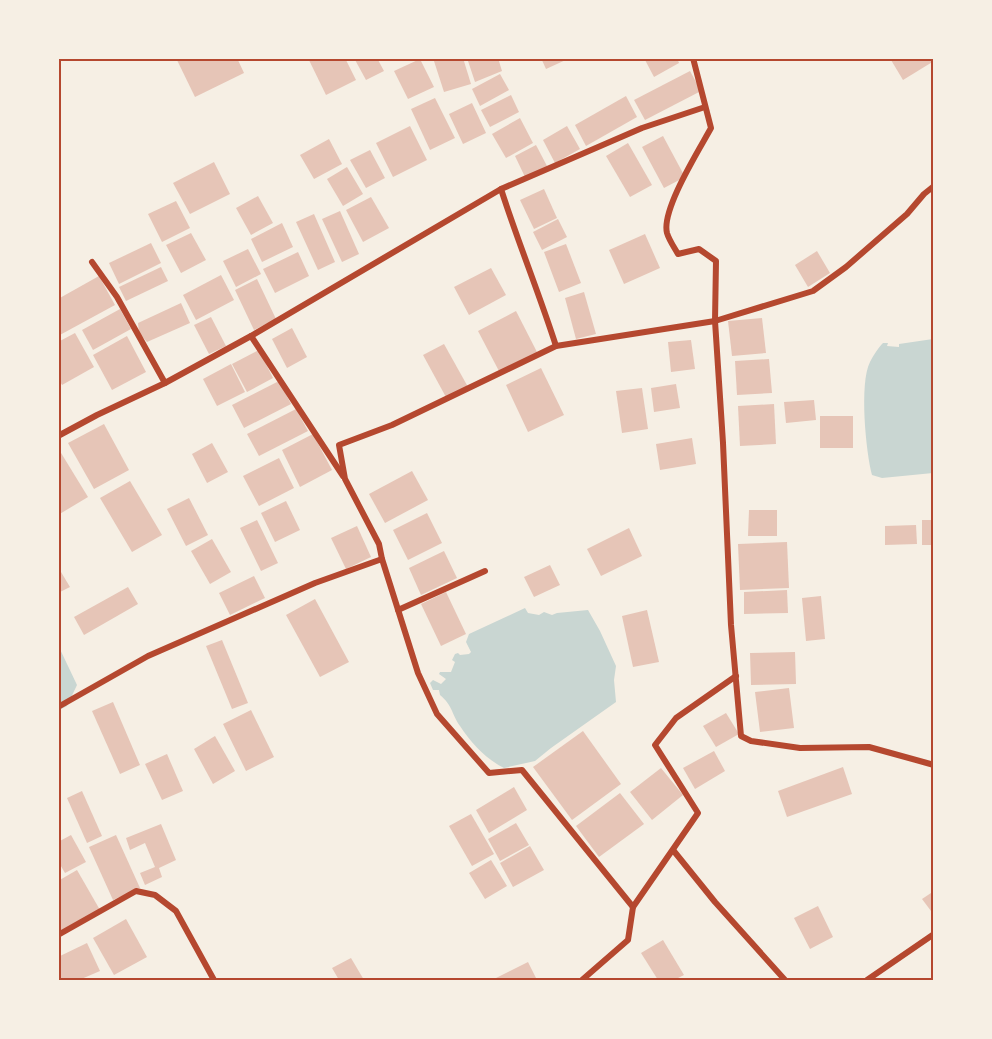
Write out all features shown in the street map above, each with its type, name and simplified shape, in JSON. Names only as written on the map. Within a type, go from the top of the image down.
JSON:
[{"type":"street","points":[[693,58],[711,129],[671,203],[667,217],[667,232],[678,254],[699,249],[716,261],[715,321],[731,625],[741,736],[751,741],[800,748],[869,747],[933,765]]},
{"type":"street","points":[[58,436],[165,383],[251,336],[501,189],[642,128],[705,107]]},
{"type":"street","points":[[345,479],[339,445],[392,425],[556,346],[715,321],[813,291],[846,267],[907,214],[933,186]]},
{"type":"street","points":[[501,189],[513,229],[537,287],[556,346]]},
{"type":"street","points":[[92,262],[117,297],[165,383]]},
{"type":"street","points":[[251,336],[345,479],[379,544],[418,674],[437,714],[489,772],[522,770],[633,907]]},
{"type":"street","points":[[58,707],[148,656],[315,583],[382,559]]},
{"type":"street","points":[[398,610],[485,571]]},
{"type":"street","points":[[582,981],[628,940],[633,907],[698,813],[655,745],[676,718],[736,676]]},
{"type":"street","points":[[673,850],[715,903],[785,981]]},
{"type":"street","points":[[58,936],[136,891],[155,896],[176,911],[214,981]]},
{"type":"street","points":[[867,981],[933,934]]},
{"type":"shaded area","points":[[933,339],[933,473],[882,478],[872,475],[864,401],[870,362],[883,343],[888,343],[887,346],[899,347],[899,344]]},
{"type":"shaded area","points":[[525,608],[528,613],[539,615],[544,612],[552,615],[588,610],[616,666],[614,680],[616,702],[535,761],[504,768],[491,760],[474,744],[460,726],[439,690],[433,690],[430,683],[433,680],[441,684],[446,679],[439,674],[440,672],[451,672],[455,654],[471,652],[466,642],[469,634]]},
{"type":"shaded area","points":[[58,645],[77,685],[67,706],[59,710]]},
{"type":"building","points":[[176,58],[237,58],[244,73],[195,97]]},
{"type":"building","points":[[308,58],[345,58],[356,80],[326,95]]},
{"type":"building","points":[[354,58],[377,58],[384,71],[366,80]]},
{"type":"building","points":[[433,58],[463,58],[471,84],[444,92]]},
{"type":"building","points":[[467,58],[498,58],[502,71],[475,82]]},
{"type":"building","points":[[541,58],[570,58],[546,69]]},
{"type":"building","points":[[644,58],[677,58],[679,63],[654,77]]},
{"type":"building","points":[[894,58],[934,58],[934,61],[903,80],[891,60]]},
{"type":"building","points":[[420,59],[434,87],[408,99],[394,71]]},
{"type":"building","points":[[690,71],[701,91],[645,120],[634,100]]},
{"type":"building","points":[[500,74],[509,90],[480,106],[472,89]]},
{"type":"building","points":[[511,95],[519,112],[490,127],[481,110]]},
{"type":"building","points":[[626,96],[637,117],[586,146],[575,125]]},
{"type":"building","points":[[435,98],[455,138],[430,150],[411,109]]},
{"type":"building","points":[[472,103],[486,133],[463,144],[449,114]]},
{"type":"building","points":[[520,118],[533,143],[506,158],[492,134]]},
{"type":"building","points":[[410,126],[427,160],[393,177],[376,143]]},
{"type":"building","points":[[567,126],[580,149],[555,163],[543,140]]},
{"type":"building","points":[[663,136],[685,177],[664,188],[642,147]]},
{"type":"building","points":[[329,139],[342,164],[314,179],[300,155]]},
{"type":"building","points":[[628,143],[652,185],[630,197],[606,156]]},
{"type":"building","points":[[536,145],[547,166],[525,177],[515,156]]},
{"type":"building","points":[[370,150],[385,178],[366,188],[350,160]]},
{"type":"building","points":[[214,162],[230,194],[190,214],[173,183]]},
{"type":"building","points":[[347,167],[363,194],[343,206],[327,179]]},
{"type":"building","points":[[544,189],[557,218],[534,229],[520,200]]},
{"type":"building","points":[[258,196],[273,223],[251,235],[236,208]]},
{"type":"building","points":[[371,197],[389,228],[363,242],[346,210]]},
{"type":"building","points":[[176,201],[190,228],[162,242],[148,214]]},
{"type":"building","points":[[340,211],[359,254],[342,262],[322,219]]},
{"type":"building","points":[[314,214],[335,262],[318,270],[296,222]]},
{"type":"building","points":[[558,219],[567,237],[542,250],[533,232]]},
{"type":"building","points":[[282,223],[293,247],[262,262],[251,239]]},
{"type":"building","points":[[191,233],[206,260],[181,273],[166,245]]},
{"type":"building","points":[[645,234],[660,268],[624,284],[609,250]]},
{"type":"building","points":[[151,243],[161,263],[119,284],[109,263]]},
{"type":"building","points":[[566,244],[581,283],[559,292],[544,252]]},
{"type":"building","points":[[248,249],[261,274],[236,287],[223,261]]},
{"type":"building","points":[[817,251],[830,273],[808,287],[795,265]]},
{"type":"building","points":[[298,252],[309,276],[275,293],[263,269]]},
{"type":"building","points":[[161,267],[168,281],[126,301],[119,287]]},
{"type":"building","points":[[491,268],[506,295],[469,315],[454,287]]},
{"type":"building","points":[[221,275],[234,300],[196,320],[183,295]]},
{"type":"building","points":[[99,276],[115,305],[58,336],[58,299]]},
{"type":"building","points":[[257,279],[276,319],[254,330],[235,290]]},
{"type":"building","points":[[584,292],[596,334],[576,339],[565,298]]},
{"type":"building","points":[[181,303],[190,323],[147,342],[139,333],[138,323]]},
{"type":"building","points":[[120,309],[131,329],[93,350],[82,330]]},
{"type":"building","points":[[516,311],[538,354],[500,373],[478,331]]},
{"type":"building","points":[[211,317],[226,346],[209,354],[194,325]]},
{"type":"building","points":[[762,318],[766,353],[732,356],[728,321]]},
{"type":"building","points":[[292,328],[307,357],[287,368],[272,339]]},
{"type":"building","points":[[75,333],[94,367],[62,385],[58,378],[58,342]]},
{"type":"building","points":[[127,336],[146,372],[112,390],[93,355]]},
{"type":"building","points":[[691,340],[695,369],[671,372],[668,342]]},
{"type":"building","points":[[444,344],[468,387],[447,399],[423,355]]},
{"type":"building","points":[[259,350],[273,378],[247,392],[232,364]]},
{"type":"building","points":[[769,359],[772,393],[737,395],[735,361]]},
{"type":"building","points":[[231,364],[245,392],[217,406],[203,379]]},
{"type":"building","points":[[541,368],[564,415],[528,432],[506,385]]},
{"type":"building","points":[[279,381],[291,404],[244,428],[232,405]]},
{"type":"building","points":[[676,384],[680,408],[654,412],[651,388]]},
{"type":"building","points":[[642,388],[648,429],[622,433],[616,391]]},
{"type":"building","points":[[814,400],[816,420],[786,423],[784,402]]},
{"type":"building","points":[[774,404],[776,444],[740,446],[738,406]]},
{"type":"building","points":[[296,409],[308,431],[259,456],[247,434]]},
{"type":"building","points":[[820,416],[853,416],[853,448],[820,448]]},
{"type":"building","points":[[104,424],[129,470],[94,489],[68,443]]},
{"type":"building","points":[[313,434],[332,470],[300,487],[282,450]]},
{"type":"building","points":[[692,438],[696,464],[660,470],[656,444]]},
{"type":"building","points":[[212,443],[228,472],[207,483],[192,454]]},
{"type":"building","points":[[58,448],[88,497],[58,515]]},
{"type":"building","points":[[279,458],[294,488],[259,506],[243,476]]},
{"type":"building","points":[[412,471],[428,500],[385,523],[369,494]]},
{"type":"building","points":[[130,481],[162,535],[132,552],[100,498]]},
{"type":"building","points":[[189,498],[208,535],[186,546],[167,509]]},
{"type":"building","points":[[286,501],[300,530],[275,542],[261,513]]},
{"type":"building","points":[[749,510],[777,510],[777,536],[748,536]]},
{"type":"building","points":[[427,513],[442,543],[408,560],[393,530]]},
{"type":"building","points":[[257,520],[278,563],[261,571],[240,528]]},
{"type":"building","points":[[922,520],[934,520],[934,545],[922,545]]},
{"type":"building","points":[[916,525],[917,544],[885,545],[885,526]]},
{"type":"building","points":[[357,526],[371,557],[346,569],[331,538]]},
{"type":"building","points":[[629,528],[642,556],[601,576],[587,549]]},
{"type":"building","points":[[212,539],[231,572],[210,584],[191,551]]},
{"type":"building","points":[[787,542],[789,588],[740,590],[738,544]]},
{"type":"building","points":[[444,551],[457,578],[421,595],[409,568]]},
{"type":"building","points":[[550,565],[560,585],[534,597],[524,577]]},
{"type":"building","points":[[58,567],[70,587],[58,593]]},
{"type":"building","points":[[254,576],[265,598],[230,615],[219,593]]},
{"type":"building","points":[[128,587],[138,604],[84,635],[74,617]]},
{"type":"building","points":[[787,590],[788,613],[744,614],[744,592]]},
{"type":"building","points":[[446,592],[466,634],[441,646],[421,604]]},
{"type":"building","points":[[821,596],[825,639],[806,641],[802,598]]},
{"type":"building","points":[[315,599],[349,662],[320,677],[286,615]]},
{"type":"building","points":[[647,610],[659,662],[633,667],[622,616]]},
{"type":"building","points":[[222,640],[248,703],[232,709],[206,646]]},
{"type":"building","points":[[795,652],[796,684],[751,685],[750,653]]},
{"type":"building","points":[[789,688],[794,728],[760,732],[755,692]]},
{"type":"building","points":[[113,702],[140,765],[120,774],[92,711]]},
{"type":"building","points":[[251,710],[274,757],[246,771],[223,724]]},
{"type":"building","points":[[726,713],[739,734],[716,747],[703,726]]},
{"type":"building","points":[[583,731],[621,784],[572,820],[533,767]]},
{"type":"building","points":[[215,736],[235,771],[213,784],[194,749]]},
{"type":"building","points":[[714,751],[725,771],[695,789],[683,768]]},
{"type":"building","points":[[167,754],[183,791],[162,800],[145,764]]},
{"type":"building","points":[[843,767],[852,794],[787,817],[778,791]]},
{"type":"building","points":[[661,768],[683,795],[652,820],[630,792]]},
{"type":"building","points":[[514,787],[527,810],[489,833],[476,810]]},
{"type":"building","points":[[82,791],[102,836],[87,843],[67,798]]},
{"type":"building","points":[[620,793],[644,824],[599,857],[576,826]]},
{"type":"building","points":[[471,814],[494,854],[472,866],[449,826]]},
{"type":"building","points":[[516,823],[529,845],[500,861],[488,839]]},
{"type":"building","points":[[161,824],[176,860],[159,868],[162,877],[145,885],[140,873],[155,867],[145,843],[130,850],[126,838]]},
{"type":"building","points":[[71,835],[86,862],[65,873],[58,861],[58,842]]},
{"type":"building","points":[[116,835],[140,888],[113,900],[89,847]]},
{"type":"building","points":[[530,846],[544,870],[513,887],[500,863]]},
{"type":"building","points":[[491,860],[507,886],[485,899],[469,873]]},
{"type":"building","points":[[77,870],[100,910],[58,934],[58,881]]},
{"type":"building","points":[[934,891],[934,915],[922,899]]},
{"type":"building","points":[[818,906],[833,937],[810,949],[794,918]]},
{"type":"building","points":[[126,919],[147,957],[114,975],[93,938]]},
{"type":"building","points":[[663,940],[684,975],[674,980],[658,980],[641,953]]},
{"type":"building","points":[[87,943],[100,971],[79,980],[59,980],[58,957]]},
{"type":"building","points":[[351,958],[364,980],[339,980],[332,968]]},
{"type":"building","points":[[528,962],[537,980],[492,980]]}]
